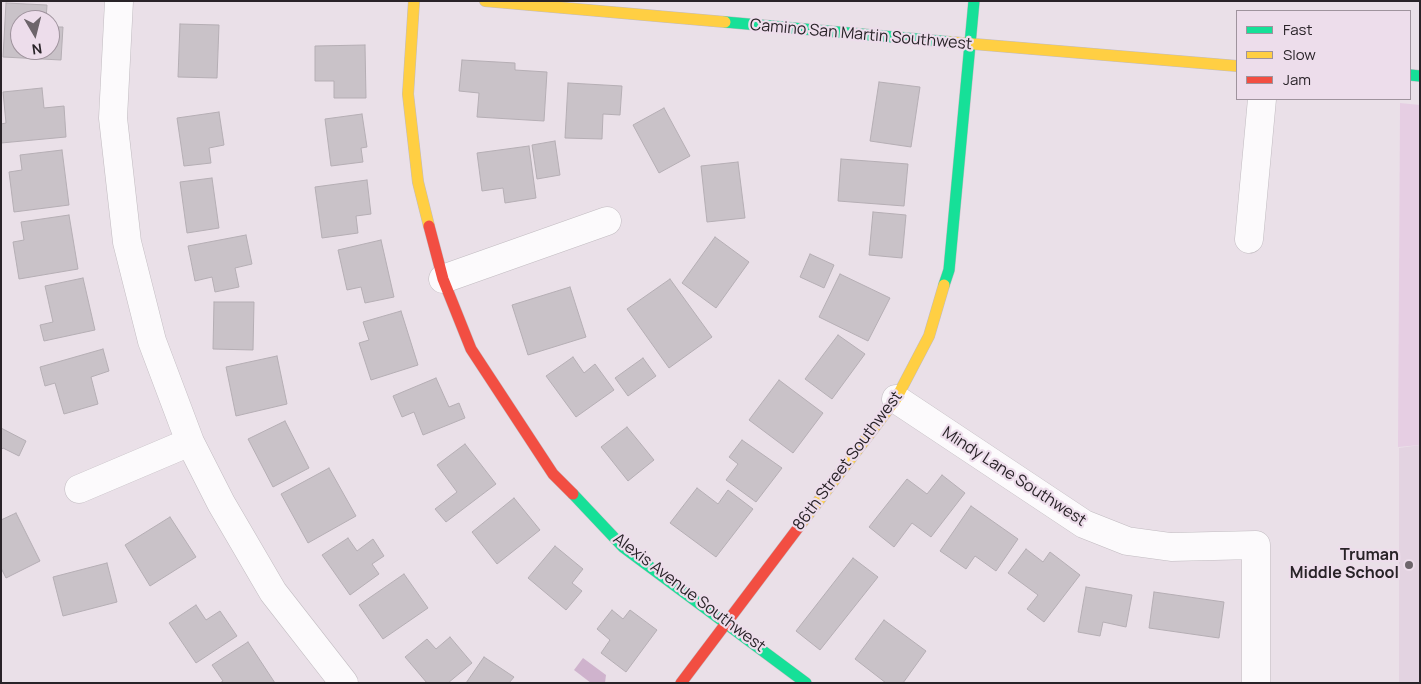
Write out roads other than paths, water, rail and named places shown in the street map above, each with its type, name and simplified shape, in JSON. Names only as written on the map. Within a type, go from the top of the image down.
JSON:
[{"type":"street","points":[[119,1],[113,118],[128,242],[152,341],[190,442],[221,503],[273,592],[344,683]]},
{"type":"street","name":"Alexis Avenue Southwest","points":[[414,1],[408,94],[418,182],[443,279],[471,349],[553,474],[622,547],[726,622],[806,683]]},
{"type":"street","name":"Camino San Martin Southwest","points":[[485,1],[1236,66]]},
{"type":"street","name":"86th Street Southwest","points":[[681,683],[896,399],[929,336],[949,270],[974,1]]},
{"type":"street","points":[[1249,239],[1262,100]]},
{"type":"street","points":[[443,279],[607,221]]},
{"type":"street","name":"Mindy Lane Southwest","points":[[896,399],[1084,524],[1127,541],[1171,547],[1256,545],[1256,683]]},
{"type":"street","points":[[79,489],[190,442]]},
{"type":"place","name":"Truman Middle School","points":[[1409,565]]}]
